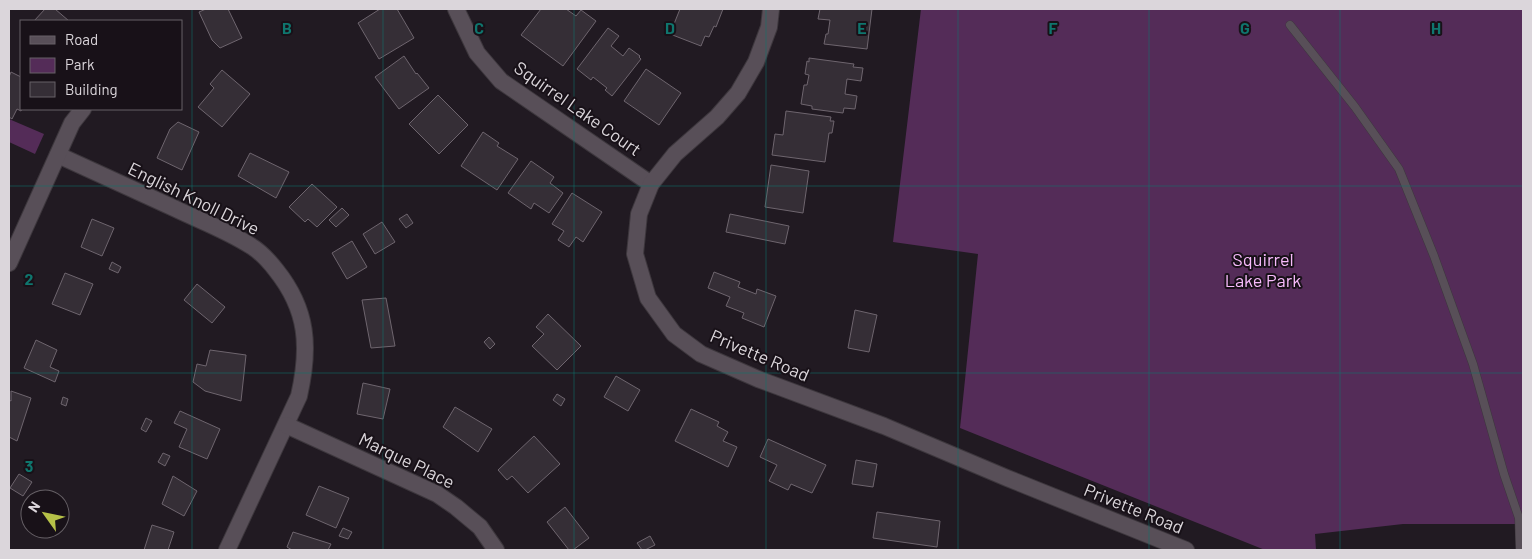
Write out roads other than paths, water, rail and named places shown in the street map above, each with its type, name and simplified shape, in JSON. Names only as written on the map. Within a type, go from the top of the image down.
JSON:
[{"type":"street","name":"Squirrel Lake Court","points":[[456,9],[477,53],[501,80],[651,184]]},
{"type":"street","name":"Privette Road","points":[[770,9],[769,27],[756,62],[738,93],[718,117],[675,154],[651,184],[639,214],[635,254],[648,298],[674,334],[702,354],[758,379],[884,426],[1186,550]]},
{"type":"street","points":[[9,263],[72,123],[82,110]]},
{"type":"street","name":"English Knoll Drive","points":[[58,155],[225,232],[253,247],[267,259],[287,284],[296,303],[305,336],[305,371],[299,396],[227,550]]},
{"type":"street","name":"Marque Place","points":[[286,425],[437,494],[456,506],[480,527],[496,550]]},
{"type":"lane","points":[[1290,25],[1400,169],[1473,364],[1504,474],[1519,518],[1520,550]]},
{"type":"park label","name":"Squirrel Lake Park","points":[[1263,269]]}]
